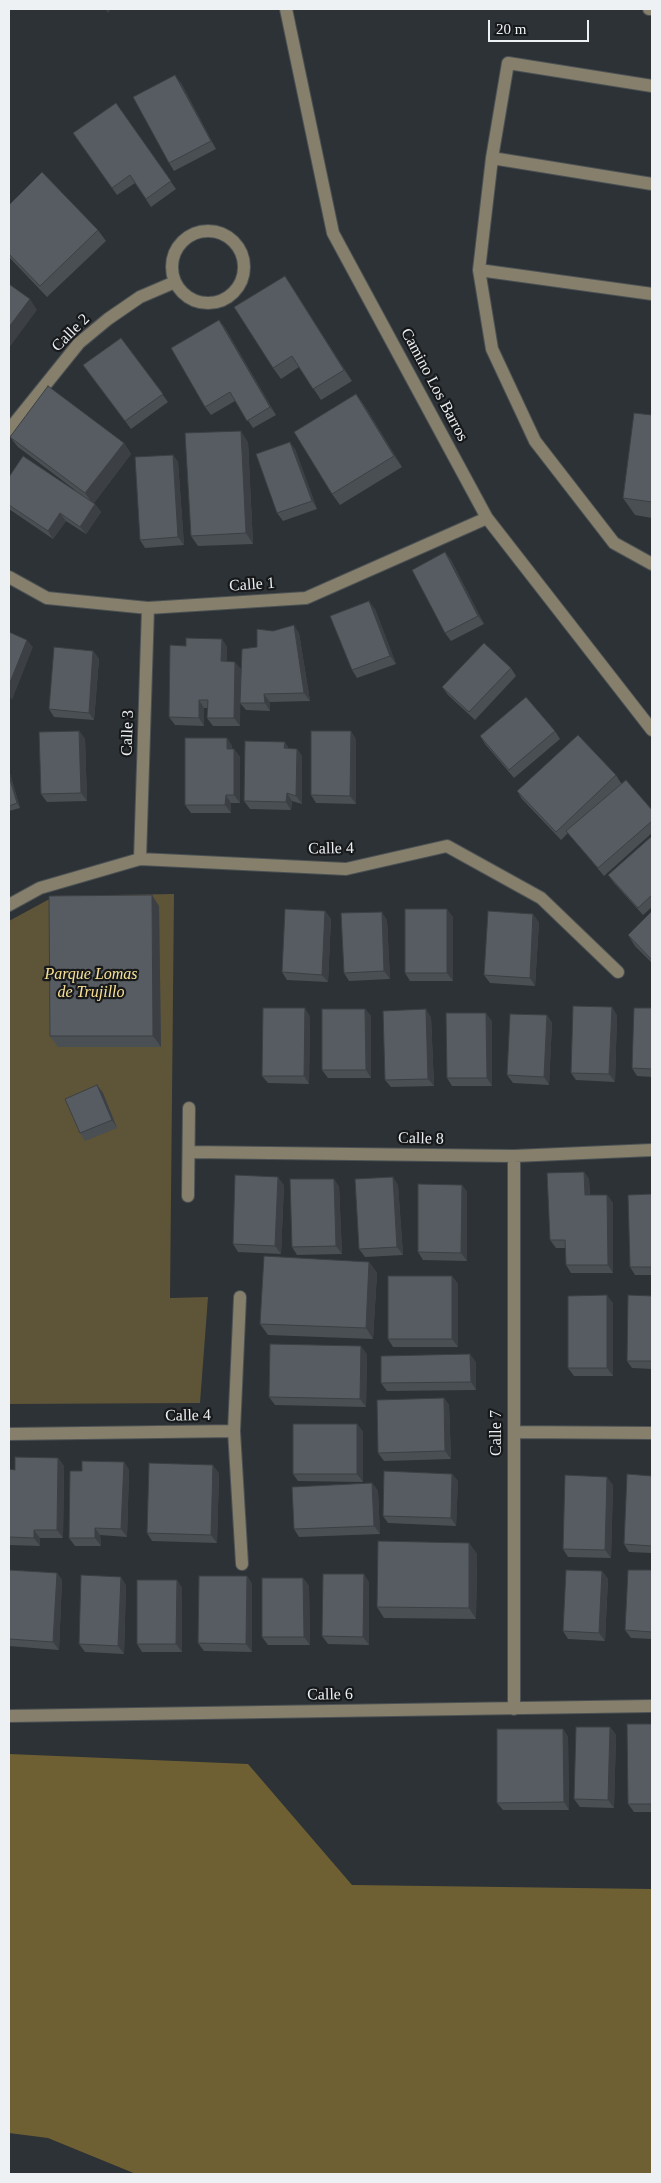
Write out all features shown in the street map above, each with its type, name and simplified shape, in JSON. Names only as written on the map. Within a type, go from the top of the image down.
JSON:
[{"type":"street","name":"Camino Los Barros","points":[[286,9],[333,233],[487,518],[652,730]]},
{"type":"street","points":[[652,86],[508,63],[492,158],[478,270],[492,349],[535,441],[614,544],[652,564]]},
{"type":"street","points":[[492,158],[652,184]]},
{"type":"street","points":[[206,231],[220,233],[233,241],[241,252],[244,266],[241,280],[234,292],[223,300],[209,304],[195,301],[183,293],[175,282],[171,268],[174,254],[181,242],[192,234],[206,231]]},
{"type":"street","points":[[478,270],[652,294]]},
{"type":"street","name":"Calle 2","points":[[9,430],[79,343],[108,319],[140,297],[175,282]]},
{"type":"street","name":"Calle 1","points":[[9,577],[47,598],[148,608],[306,598],[487,518]]},
{"type":"street","name":"Calle 3","points":[[140,859],[148,608]]},
{"type":"street","name":"Calle 4","points":[[9,905],[40,888],[140,859],[346,869],[446,846],[541,898],[618,972]]},
{"type":"street","points":[[188,1196],[189,1108]]},
{"type":"street","name":"Calle 8","points":[[189,1152],[514,1156],[652,1150]]},
{"type":"street","name":"Calle 7","points":[[514,1156],[514,1709]]},
{"type":"street","name":"Calle 4","points":[[9,1434],[234,1431],[240,1297]]},
{"type":"street","points":[[234,1431],[242,1564]]},
{"type":"street","points":[[514,1432],[652,1433]]},
{"type":"street","name":"Calle 6","points":[[9,1716],[652,1706]]},
{"type":"green space","name":"Parque Lomas de Trujillo","points":[[174,894],[170,1298],[208,1297],[200,1403],[9,1404],[9,921],[55,896]]},
{"type":"shaded area","points":[[9,1754],[248,1764],[352,1885],[652,1889],[652,2174],[136,2174],[48,2138],[9,2133]]},
{"type":"building","points":[[175,75],[211,141],[169,163],[133,97]]},
{"type":"building","points":[[116,103],[171,181],[146,199],[130,175],[112,188],[73,133]]},
{"type":"building","points":[[42,172],[98,230],[40,286],[9,254],[9,205]]},
{"type":"building","points":[[285,276],[344,370],[313,389],[292,356],[273,368],[234,307]]},
{"type":"building","points":[[9,284],[30,299],[9,327]]},
{"type":"building","points":[[219,320],[270,407],[247,421],[230,392],[205,407],[171,348]]},
{"type":"building","points":[[121,338],[163,394],[125,421],[83,365]]},
{"type":"building","points":[[48,386],[124,443],[85,493],[10,437]]},
{"type":"building","points":[[356,394],[394,456],[332,494],[294,432]]},
{"type":"building","points":[[634,413],[652,415],[652,502],[623,498]]},
{"type":"building","points":[[241,431],[246,533],[191,536],[185,433]]},
{"type":"building","points":[[290,442],[312,501],[277,513],[256,454]]},
{"type":"building","points":[[173,455],[178,537],[140,540],[135,457]]},
{"type":"building","points":[[23,456],[95,504],[80,527],[60,513],[48,531],[9,505],[9,477]]},
{"type":"building","points":[[445,552],[478,616],[445,633],[412,570]]},
{"type":"building","points":[[369,601],[390,656],[352,670],[330,616]]},
{"type":"building","points":[[294,625],[304,693],[264,694],[265,703],[240,703],[242,649],[257,647],[257,629],[273,631]]},
{"type":"building","points":[[9,632],[27,640],[9,685]]},
{"type":"building","points":[[186,638],[222,639],[221,661],[235,662],[234,718],[207,718],[208,700],[199,700],[199,718],[169,717],[170,645],[186,646]]},
{"type":"building","points":[[484,643],[511,668],[469,712],[442,687]]},
{"type":"building","points":[[54,647],[93,651],[89,713],[49,709]]},
{"type":"building","points":[[526,697],[555,731],[509,770],[480,736]]},
{"type":"building","points":[[79,731],[81,793],[41,794],[39,732]]},
{"type":"building","points":[[311,731],[351,731],[350,796],[311,795]]},
{"type":"building","points":[[578,735],[616,775],[556,832],[517,791]]},
{"type":"building","points":[[185,738],[227,738],[227,749],[234,749],[234,795],[226,795],[225,805],[185,805]]},
{"type":"building","points":[[245,741],[285,742],[284,748],[297,749],[296,796],[287,793],[286,802],[244,801]]},
{"type":"building","points":[[9,776],[17,803],[9,806]]},
{"type":"building","points":[[626,780],[652,810],[652,821],[598,868],[566,831]]},
{"type":"building","points":[[652,836],[652,895],[638,908],[608,875]]},
{"type":"building","points":[[152,895],[153,1036],[50,1036],[49,896]]},
{"type":"building","points":[[285,909],[325,911],[322,975],[282,972]]},
{"type":"building","points":[[405,909],[447,909],[447,973],[405,973]]},
{"type":"building","points":[[488,911],[533,914],[530,978],[484,975]]},
{"type":"building","points":[[652,911],[652,960],[628,935]]},
{"type":"building","points":[[382,912],[384,971],[344,973],[341,913]]},
{"type":"building","points":[[573,1006],[612,1007],[609,1074],[571,1073]]},
{"type":"building","points":[[263,1008],[305,1008],[304,1076],[262,1076]]},
{"type":"building","points":[[634,1008],[652,1008],[652,1069],[632,1068]]},
{"type":"building","points":[[322,1009],[365,1009],[366,1070],[322,1070]]},
{"type":"building","points":[[426,1009],[428,1079],[385,1080],[383,1011]]},
{"type":"building","points":[[446,1013],[486,1013],[487,1078],[447,1078]]},
{"type":"building","points":[[510,1014],[547,1015],[544,1077],[507,1075]]},
{"type":"building","points":[[97,1085],[112,1120],[80,1133],[65,1099]]},
{"type":"building","points":[[584,1172],[585,1195],[607,1195],[608,1265],[566,1265],[565,1240],[550,1240],[547,1173]]},
{"type":"building","points":[[235,1175],[278,1177],[275,1246],[233,1244]]},
{"type":"building","points":[[393,1177],[397,1247],[359,1249],[355,1179]]},
{"type":"building","points":[[290,1179],[334,1179],[336,1246],[292,1247]]},
{"type":"building","points":[[418,1184],[462,1185],[461,1253],[418,1252]]},
{"type":"building","points":[[652,1194],[652,1267],[630,1267],[628,1195]]},
{"type":"building","points":[[264,1256],[369,1262],[366,1328],[260,1324]]},
{"type":"building","points":[[388,1276],[452,1276],[452,1339],[388,1339]]},
{"type":"building","points":[[607,1295],[607,1368],[568,1368],[568,1296]]},
{"type":"building","points":[[628,1295],[652,1296],[652,1361],[627,1361]]},
{"type":"building","points":[[270,1344],[361,1346],[360,1399],[269,1397]]},
{"type":"building","points":[[470,1354],[471,1382],[381,1383],[381,1356]]},
{"type":"building","points":[[444,1398],[445,1451],[378,1453],[377,1400]]},
{"type":"building","points":[[293,1424],[357,1424],[357,1474],[293,1474]]},
{"type":"building","points":[[15,1457],[58,1458],[57,1530],[34,1530],[34,1538],[9,1537],[9,1469],[15,1470]]},
{"type":"building","points":[[82,1461],[124,1462],[121,1529],[95,1528],[95,1538],[69,1538],[70,1471],[82,1471]]},
{"type":"building","points":[[149,1463],[213,1465],[211,1535],[147,1533]]},
{"type":"building","points":[[384,1471],[452,1474],[451,1518],[383,1516]]},
{"type":"building","points":[[627,1474],[652,1476],[652,1546],[624,1544]]},
{"type":"building","points":[[565,1475],[607,1477],[605,1550],[563,1549]]},
{"type":"building","points":[[372,1483],[374,1526],[294,1529],[292,1487]]},
{"type":"building","points":[[378,1541],[469,1543],[469,1608],[377,1607]]},
{"type":"building","points":[[9,1570],[57,1573],[53,1642],[9,1639]]},
{"type":"building","points":[[566,1570],[602,1571],[599,1633],[563,1631]]},
{"type":"building","points":[[628,1570],[652,1570],[652,1632],[625,1630]]},
{"type":"building","points":[[323,1574],[364,1574],[363,1637],[322,1636]]},
{"type":"building","points":[[81,1575],[121,1577],[118,1646],[79,1644]]},
{"type":"building","points":[[199,1576],[247,1576],[246,1644],[198,1643]]},
{"type":"building","points":[[262,1578],[303,1578],[304,1637],[262,1637]]},
{"type":"building","points":[[137,1580],[177,1580],[176,1644],[137,1644]]},
{"type":"building","points":[[627,1724],[652,1724],[652,1804],[628,1804]]},
{"type":"building","points":[[576,1727],[610,1727],[608,1800],[574,1799]]},
{"type":"building","points":[[497,1729],[563,1729],[564,1802],[497,1803]]}]
